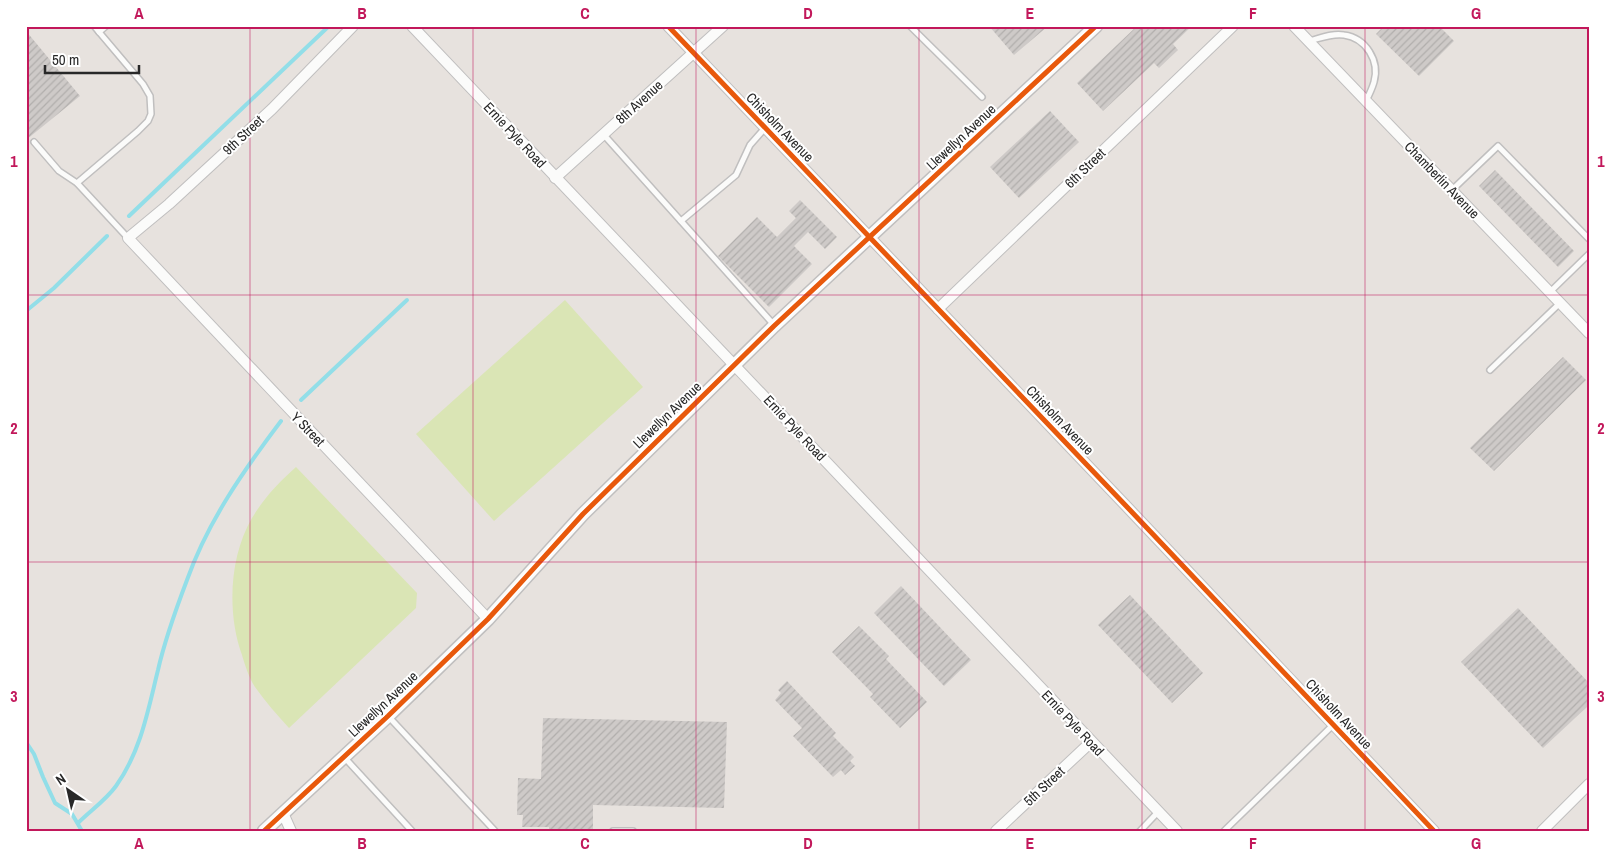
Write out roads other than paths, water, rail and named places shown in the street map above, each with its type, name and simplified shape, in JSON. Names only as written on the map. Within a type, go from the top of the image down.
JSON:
[{"type":"street","name":"9th Street","points":[[128,238],[169,204],[272,109],[353,26]]},
{"type":"street","name":"Ernie Pyle Road","points":[[412,26],[1177,831]]},
{"type":"street","name":"Chisholm Avenue","points":[[668,26],[1434,831]]},
{"type":"street","name":"8th Avenue","points":[[555,178],[723,26]]},
{"type":"street","name":"Llewellyn Avenue","points":[[264,831],[388,716],[488,619],[584,514],[774,326],[1096,26]]},
{"type":"street","name":"6th Street","points":[[938,310],[1233,26]]},
{"type":"street","name":"Chamberlin Avenue","points":[[1294,26],[1589,334]]},
{"type":"street","name":"Y Street","points":[[128,238],[488,619]]},
{"type":"street","name":"5th Street","points":[[996,831],[1091,742]]},
{"type":"street","points":[[1542,831],[1589,784]]},
{"type":"street","points":[[283,813],[291,831]]},
{"type":"lane","points":[[77,183],[138,131],[148,121],[151,114],[150,96],[143,84],[94,26]]},
{"type":"lane","points":[[99,32],[106,26]]},
{"type":"lane","points":[[910,26],[982,97]]},
{"type":"lane","points":[[1309,42],[1326,36],[1344,35],[1355,38],[1364,45],[1371,53],[1375,73],[1374,82],[1366,101]]},
{"type":"lane","points":[[681,221],[736,175],[750,144],[765,128]]},
{"type":"lane","points":[[604,135],[774,326]]},
{"type":"lane","points":[[34,142],[59,172],[77,183],[128,238]]},
{"type":"lane","points":[[1452,190],[1498,146],[1589,240]]},
{"type":"lane","points":[[1550,292],[1589,254]]},
{"type":"lane","points":[[1490,370],[1560,303]]},
{"type":"lane","points":[[388,716],[495,831]]},
{"type":"lane","points":[[1224,831],[1333,725]]},
{"type":"lane","points":[[343,757],[412,831]]},
{"type":"lane","points":[[1140,831],[1158,812]]},
{"type":"lane","points":[[613,831],[633,831]]},
{"type":"waterway","points":[[129,216],[329,26]]},
{"type":"waterway","points":[[26,311],[54,288],[107,236]]},
{"type":"waterway","points":[[301,400],[407,300]]},
{"type":"waterway","points":[[78,823],[103,801],[125,773],[143,730],[167,636],[205,537],[228,497],[281,421]]},
{"type":"waterway","points":[[26,742],[34,754],[55,803],[72,814],[82,831]]}]
